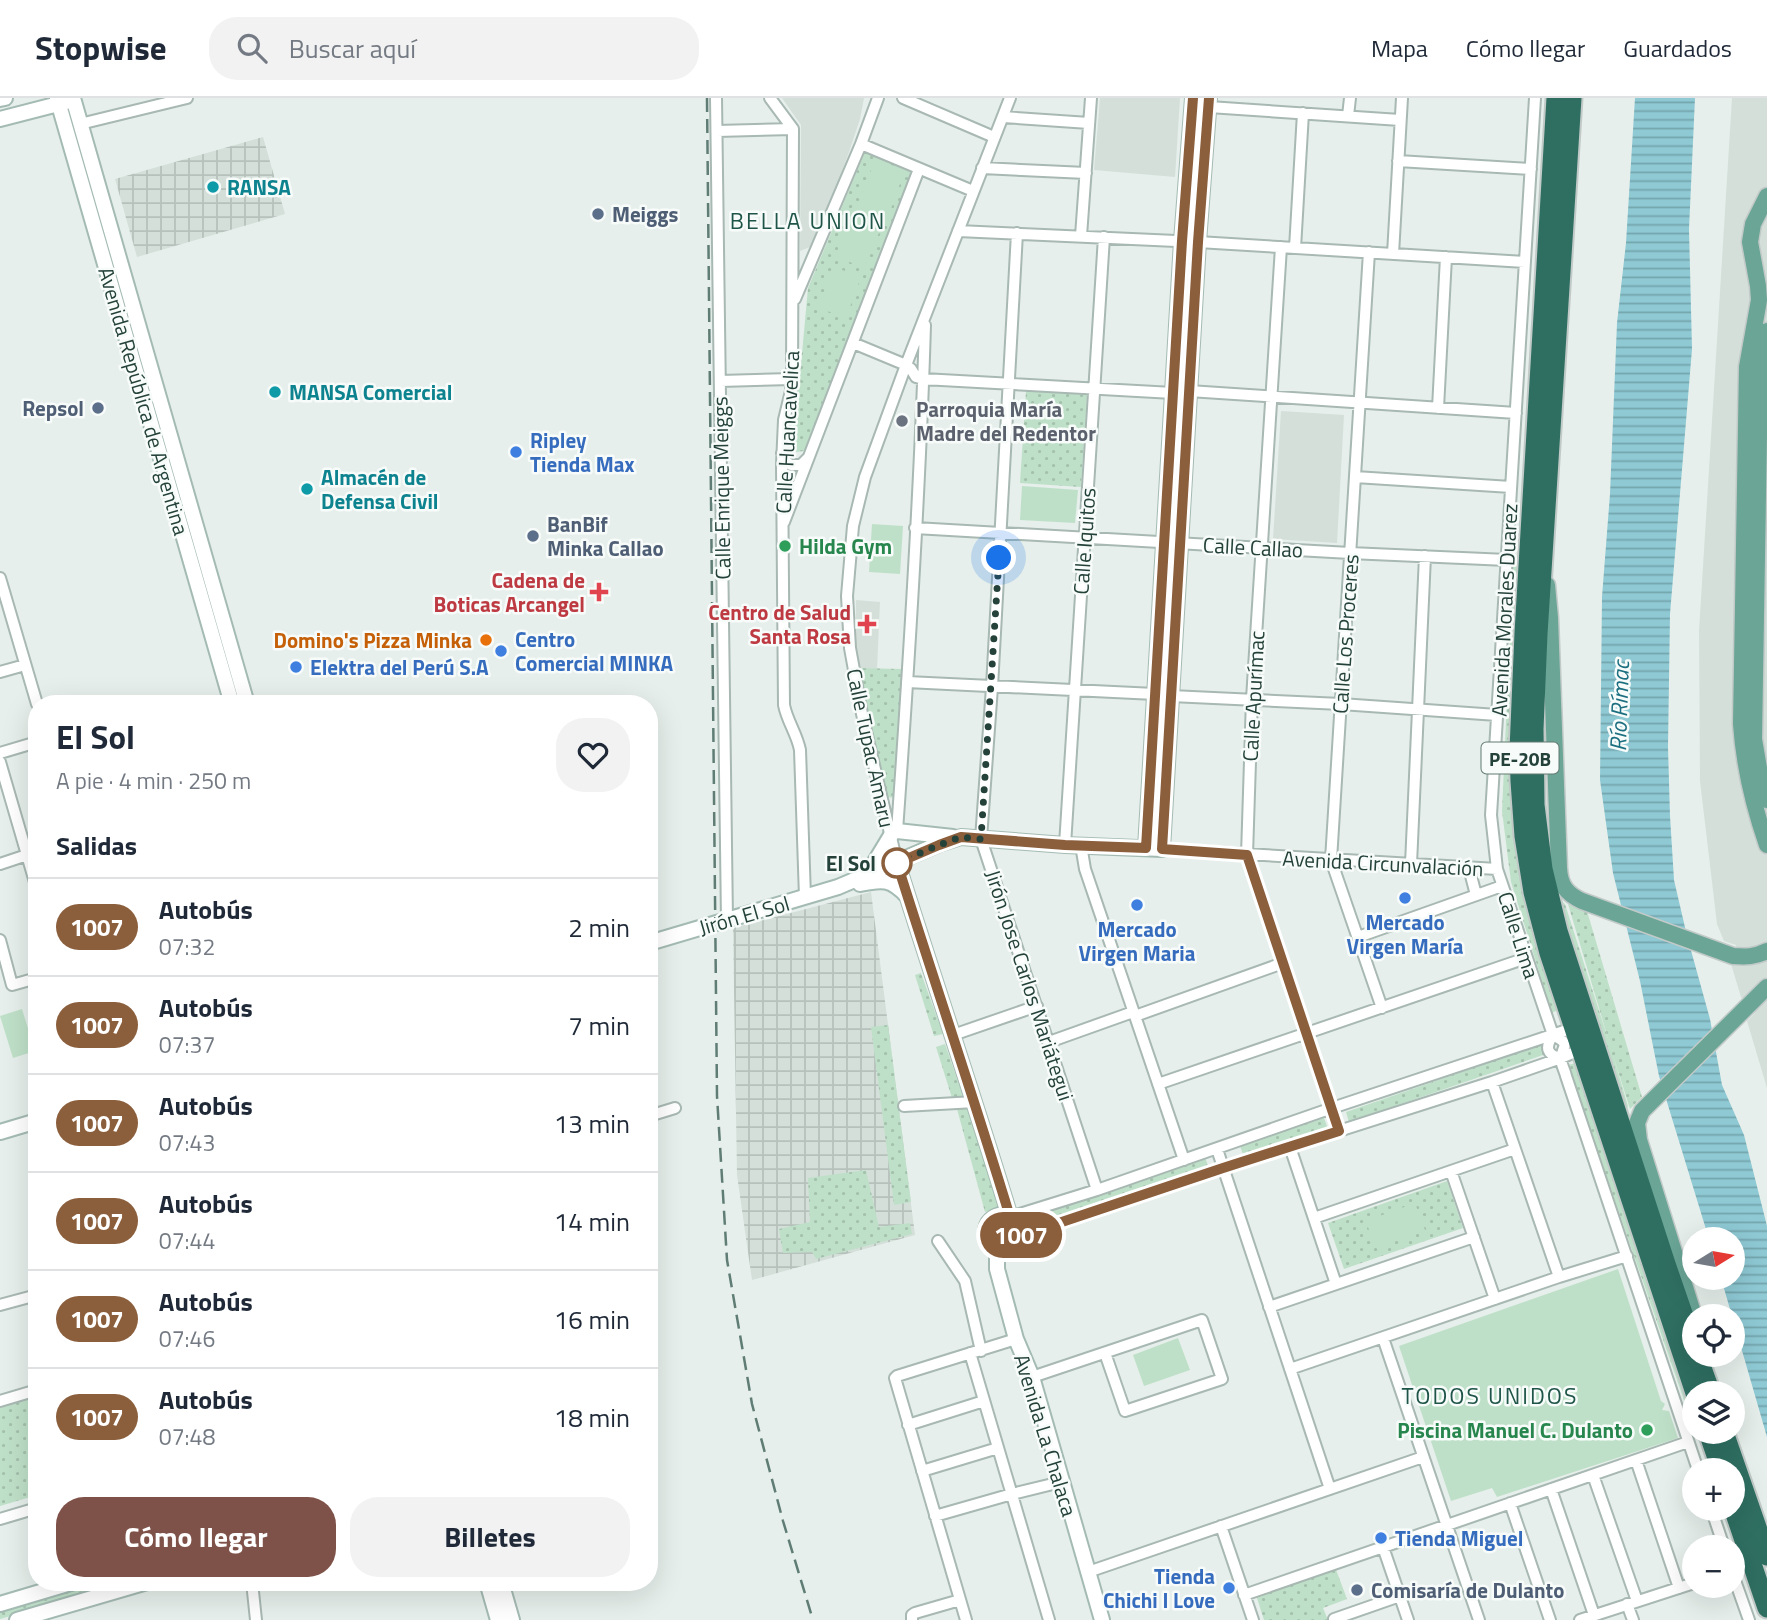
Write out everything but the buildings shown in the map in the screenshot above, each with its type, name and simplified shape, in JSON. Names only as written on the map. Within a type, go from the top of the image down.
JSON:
[{"type":"highway","name":"Avenida Morales Duarez","points":[[1556,98],[1524,633],[1520,781],[1524,836],[1533,892],[1549,953],[1691,1381]]},
{"type":"highway","name":"Avenida Morales Duarez","points":[[1572,98],[1543,544],[1535,702],[1535,805],[1549,898],[1569,968],[1682,1306]]},
{"type":"highway","points":[[1728,1444],[1767,1556]]},
{"type":"highway","points":[[1737,1521],[1767,1608]]},
{"type":"main road","points":[[1767,196],[1753,223],[1750,242],[1759,300],[1747,367],[1741,724],[1751,794],[1767,845]]},
{"type":"main road","points":[[1754,264],[1767,279]]},
{"type":"main road","points":[[1767,331],[1759,373],[1754,739],[1767,800]]},
{"type":"main road","points":[[1543,544],[1550,618],[1560,879],[1565,891],[1604,909],[1733,956],[1757,956],[1767,951]]},
{"type":"main road","points":[[1690,1304],[1639,1140],[1639,1118],[1767,986]]},
{"type":"street","points":[[0,99],[5,98]]},
{"type":"street","points":[[80,124],[187,98]]},
{"type":"street","name":"Calle Enrique Meiggs","points":[[716,98],[727,920]]},
{"type":"street","points":[[770,98],[793,129]]},
{"type":"street","points":[[793,305],[862,144],[878,98]]},
{"type":"street","points":[[902,98],[994,137]]},
{"type":"street","name":"Calle Tupac Amaru","points":[[1010,98],[906,365],[866,477],[851,537],[847,596],[850,648],[862,714],[893,833],[897,863],[1010,1217]]},
{"type":"street","points":[[1081,236],[1091,98]]},
{"type":"street","points":[[1146,848],[1193,98]]},
{"type":"street","points":[[1349,116],[1350,98]]},
{"type":"street","points":[[1393,254],[1402,98]]},
{"type":"street","name":"Calle Lima","points":[[1535,98],[1491,815],[1497,869],[1553,1035],[1548,1042],[1548,1048],[1550,1054],[1561,1058],[1682,1424]]},
{"type":"street","points":[[0,119],[58,101],[76,99]]},
{"type":"street","name":"Avenida República de Argentina","points":[[76,99],[80,124],[244,695]]},
{"type":"street","name":"Avenida República de Argentina","points":[[58,101],[229,695]]},
{"type":"street","points":[[1162,849],[1198,242],[1209,103],[1400,120]]},
{"type":"street","points":[[1295,248],[1303,113]]},
{"type":"street","points":[[1003,117],[1089,123]]},
{"type":"street","points":[[717,131],[793,129]]},
{"type":"street","name":"Calle Huancavelica","points":[[793,129],[792,380],[784,420],[782,453],[784,705],[786,716],[798,738],[800,750],[805,897]]},
{"type":"street","points":[[862,144],[973,191]]},
{"type":"street","points":[[1398,161],[1531,169]]},
{"type":"street","points":[[982,168],[1086,173]]},
{"type":"street","points":[[782,529],[919,169]]},
{"type":"street","points":[[958,231],[1182,241],[1525,262]]},
{"type":"street","name":"Jirón Jose Carlos Mariátegui","points":[[1017,233],[981,839],[1097,1190]]},
{"type":"street","name":"Calle Iquitos","points":[[1065,845],[1104,237]]},
{"type":"street","name":"Calle Apurímac","points":[[1281,247],[1252,699],[1247,855],[1339,1131]]},
{"type":"street","name":"Calle Los Proceres","points":[[1369,252],[1331,860],[1382,1008]]},
{"type":"street","points":[[1438,408],[1446,257]]},
{"type":"street","name":"Calle Tupac Amaru","points":[[893,833],[907,682],[925,315]]},
{"type":"street","points":[[853,343],[906,365],[916,377],[923,379],[1173,393]]},
{"type":"street","points":[[720,381],[792,380]]},
{"type":"street","points":[[1189,391],[1516,413]]},
{"type":"street","points":[[782,453],[786,462],[791,465],[801,465],[809,456]]},
{"type":"street","points":[[1355,477],[1511,487]]},
{"type":"street","name":"Calle Callao","points":[[915,528],[1507,560]]},
{"type":"street","points":[[1411,864],[1425,556]]},
{"type":"street","points":[[1,583],[34,695]]},
{"type":"street","points":[[0,672],[25,665]]},
{"type":"street","points":[[907,682],[1155,694]]},
{"type":"street","points":[[1171,696],[1497,715]]},
{"type":"street","points":[[0,753],[28,745]]},
{"type":"street","points":[[0,762],[28,858]]},
{"type":"street","points":[[0,811],[13,807]]},
{"type":"street","points":[[867,874],[893,833],[961,837]]},
{"type":"street","name":"Avenida Circunvalación","points":[[897,863],[961,837],[1497,869]]},
{"type":"street","points":[[1082,845],[1085,869],[1184,1160]]},
{"type":"street","points":[[0,864],[27,855]]},
{"type":"street","name":"Jirón El Sol","points":[[658,940],[838,887],[897,863]]},
{"type":"street","points":[[1469,868],[1476,895]]},
{"type":"street","name":"Jirón El Sol","points":[[838,887],[885,881],[899,887],[907,896]]},
{"type":"street","points":[[1358,937],[1502,886]]},
{"type":"street","points":[[0,940],[12,985],[28,981]]},
{"type":"street","points":[[1158,1084],[1526,958]]},
{"type":"street","points":[[1049,1042],[1283,963]]},
{"type":"street","points":[[953,1035],[1037,1006]]},
{"type":"street","points":[[1010,1217],[1573,1028]]},
{"type":"street","points":[[1020,1236],[1018,1225],[1006,1215],[996,1216],[987,1226],[989,1242],[997,1248],[1009,1248],[1020,1236],[1492,1082],[1580,1050]]},
{"type":"street","points":[[1492,1082],[1559,1277]]},
{"type":"street","points":[[904,1106],[975,1102]]},
{"type":"street","points":[[658,1113],[675,1108]]},
{"type":"street","points":[[0,1132],[28,1124]]},
{"type":"street","points":[[1290,1147],[1336,1284]]},
{"type":"street","points":[[1217,1149],[1330,1489]]},
{"type":"street","points":[[1314,1218],[1515,1149]]},
{"type":"street","points":[[1451,1171],[1495,1299]]},
{"type":"street","points":[[1269,1307],[1474,1237]]},
{"type":"street","points":[[938,1241],[965,1281],[984,1401],[1049,1620]]},
{"type":"street","name":"Avenida La Chalaca","points":[[997,1248],[997,1269],[1016,1339],[1032,1377],[1102,1620]]},
{"type":"street","points":[[1290,1369],[1627,1256]]},
{"type":"street","points":[[0,1305],[28,1297]]},
{"type":"street","points":[[1032,1377],[1202,1320],[1222,1379],[1125,1411],[1105,1353]]},
{"type":"street","points":[[1383,1338],[1479,1620]]},
{"type":"street","points":[[966,1620],[895,1378],[1016,1339]]},
{"type":"street","points":[[0,1401],[28,1393]]},
{"type":"street","points":[[908,1425],[984,1401]]},
{"type":"street","points":[[1244,1595],[1682,1444]]},
{"type":"street","points":[[922,1471],[998,1448]]},
{"type":"street","points":[[1088,1572],[1423,1457]]},
{"type":"street","points":[[1636,1460],[1679,1588]]},
{"type":"street","points":[[1593,1475],[1632,1603],[1633,1620]]},
{"type":"street","points":[[935,1517],[1061,1482]]},
{"type":"street","points":[[1551,1489],[1594,1615]]},
{"type":"street","points":[[1510,1503],[1550,1620]]},
{"type":"street","points":[[0,1519],[28,1511]]},
{"type":"street","points":[[1221,1526],[1253,1620]]},
{"type":"street","points":[[1383,1547],[1408,1620]]},
{"type":"street","points":[[1580,1620],[1682,1587]]},
{"type":"street","points":[[0,1604],[44,1591]]},
{"type":"street","points":[[17,1620],[116,1591]]},
{"type":"street","points":[[253,1591],[256,1620]]},
{"type":"street","points":[[489,1591],[498,1620]]},
{"type":"street","points":[[504,1591],[512,1620]]},
{"type":"street","points":[[1334,1619],[1399,1596]]},
{"type":"street","points":[[1741,1598],[1749,1620]]},
{"type":"street","points":[[912,1620],[915,1613],[960,1600]]},
{"type":"shaded area","points":[[782,98],[864,98],[849,152],[815,245],[800,251],[801,125]]},
{"type":"shaded area","points":[[1100,98],[1180,98],[1175,177],[1094,170]]},
{"type":"shaded area","points":[[1732,98],[1767,98],[1767,1088],[1747,1021],[1755,1013],[1741,997],[1731,964],[1736,945],[1724,941],[1717,924],[1700,781],[1699,631]]},
{"type":"shaded area","name":"RANSA","points":[[263,137],[285,214],[137,257],[115,179]]},
{"type":"shaded area","points":[[1281,411],[1344,415],[1337,543],[1273,539]]},
{"type":"shaded area","name":"Centro de Salud Santa Rosa","points":[[856,600],[880,602],[877,669],[858,668]]},
{"type":"shaded area","points":[[871,892],[915,1235],[752,1280],[737,1175],[733,928]]},
{"type":"green space","points":[[865,152],[914,170],[807,449],[796,452],[788,447],[787,440],[799,386],[808,288]]},
{"type":"green space","points":[[875,159],[905,170],[888,217],[858,206]]},
{"type":"green space","points":[[855,209],[884,221],[864,268],[835,256]]},
{"type":"green space","points":[[834,267],[861,277],[846,318],[819,308]]},
{"type":"green space","points":[[1026,391],[1087,395],[1081,487],[1020,483]]},
{"type":"green space","points":[[1022,486],[1078,490],[1075,523],[1020,520]]},
{"type":"green space","points":[[872,524],[903,526],[900,574],[869,572]]},
{"type":"green space","points":[[1513,566],[1520,567],[1510,785],[1515,842],[1525,898],[1559,1009],[1552,1013],[1511,882],[1502,811]]},
{"type":"green space","points":[[858,668],[902,669],[895,798],[887,797]]},
{"type":"green space","points":[[1553,892],[1565,904],[1610,1045],[1568,904],[1587,911],[1642,1097],[1630,1109],[1613,1055],[1628,1106],[1623,1118]]},
{"type":"green space","points":[[921,973],[943,1034],[934,1036],[915,975]]},
{"type":"green space","points":[[22,1009],[28,1028],[28,1053],[13,1058],[0,1016]]},
{"type":"green space","points":[[888,1025],[911,1202],[894,1205],[871,1027]]},
{"type":"green space","points":[[945,1044],[963,1096],[952,1098],[936,1047]]},
{"type":"green space","points":[[1543,1044],[1546,1054],[1349,1122],[1346,1112]]},
{"type":"green space","points":[[1576,1063],[1683,1381],[1682,1394],[1568,1065]]},
{"type":"green space","points":[[957,1109],[967,1109],[1002,1208],[985,1212]]},
{"type":"green space","points":[[1324,1118],[1328,1129],[1244,1157],[1240,1146]]},
{"type":"green space","points":[[1205,1157],[1209,1169],[1042,1226],[1038,1214]]},
{"type":"green space","points":[[866,1170],[879,1227],[910,1223],[912,1234],[816,1259],[812,1252],[783,1253],[779,1229],[810,1222],[808,1178]]},
{"type":"green space","points":[[1447,1181],[1463,1228],[1344,1269],[1328,1223]]},
{"type":"green space","points":[[1415,1203],[1425,1230],[1375,1248],[1366,1221]]},
{"type":"green space","points":[[1618,1269],[1661,1401],[1665,1404],[1662,1410],[1669,1411],[1678,1438],[1497,1497],[1492,1488],[1451,1501],[1399,1346]]},
{"type":"green space","points":[[1178,1338],[1190,1370],[1144,1386],[1133,1355]]},
{"type":"green space","points":[[28,1400],[28,1498],[0,1506],[0,1408]]},
{"type":"green space","points":[[1335,1567],[1347,1599],[1323,1608],[1328,1620],[1264,1620],[1256,1595]]},
{"type":"green space","points":[[69,1591],[97,1591],[0,1619],[0,1611]]},
{"type":"water","name":"Río Rímac","points":[[1635,98],[1695,98],[1689,229],[1692,349],[1670,614],[1670,816],[1674,880],[1710,1019],[1722,1085],[1744,1135],[1767,1226],[1767,1437],[1745,1361],[1745,1304],[1729,1304],[1724,1290],[1745,1290],[1745,1227],[1705,1227],[1659,1076],[1640,981],[1613,873],[1600,780],[1602,597],[1610,494],[1617,323],[1626,243]]},
{"type":"railway","points":[[707,98],[717,1096],[727,1260],[752,1404],[813,1620]]},
{"type":"bus line","name":"1007","points":[[1193,98],[1146,848],[961,837],[897,863],[1010,1217],[996,1216],[987,1226],[989,1242],[997,1248],[1009,1248],[1020,1236],[1339,1131],[1247,855],[1162,849],[1209,98]]},
{"type":"place","name":"RANSA","points":[[213,187]]},
{"type":"place","name":"Meiggs","points":[[598,214]]},
{"type":"place","name":"MANSA Comercial","points":[[275,392]]},
{"type":"place","name":"Repsol","points":[[98,408]]},
{"type":"place","name":"Parroquia María Madre del Redentor","points":[[902,421]]},
{"type":"place","name":"Ripley Tienda Max","points":[[516,452]]},
{"type":"place","name":"Almacén de Defensa Civil","points":[[307,489]]},
{"type":"place","name":"BanBif Minka Callao","points":[[533,536]]},
{"type":"place","name":"Hilda Gym","points":[[785,546]]},
{"type":"place","name":"Cadena de Boticas Arcangel","points":[[599,592]]},
{"type":"place","name":"Centro de Salud Santa Rosa","points":[[867,624]]},
{"type":"place","name":"Domino's Pizza Minka","points":[[486,640]]},
{"type":"place","name":"Centro Comercial MINKA","points":[[501,651]]},
{"type":"place","name":"Elektra del Perú S.A","points":[[296,667]]},
{"type":"place","name":"El Sol","points":[[897,863]]},
{"type":"place","name":"Mercado Virgen María","points":[[1405,898]]},
{"type":"place","name":"Mercado Virgen Maria","points":[[1137,905]]},
{"type":"place","name":"Piscina Manuel C. Dulanto","points":[[1647,1430]]},
{"type":"place","name":"Tienda Miguel","points":[[1381,1538]]},
{"type":"place","name":"Tienda Chichi I Love","points":[[1229,1588]]},
{"type":"place","name":"Comisaría de Dulanto","points":[[1357,1590]]},
{"type":"district","name":"BELLA UNION","points":[[808,220]]},
{"type":"district","name":"TODOS UNIDOS","points":[[1490,1395]]},
{"type":"route","points":[[897,863],[961,837],[981,839],[999,558]]}]
